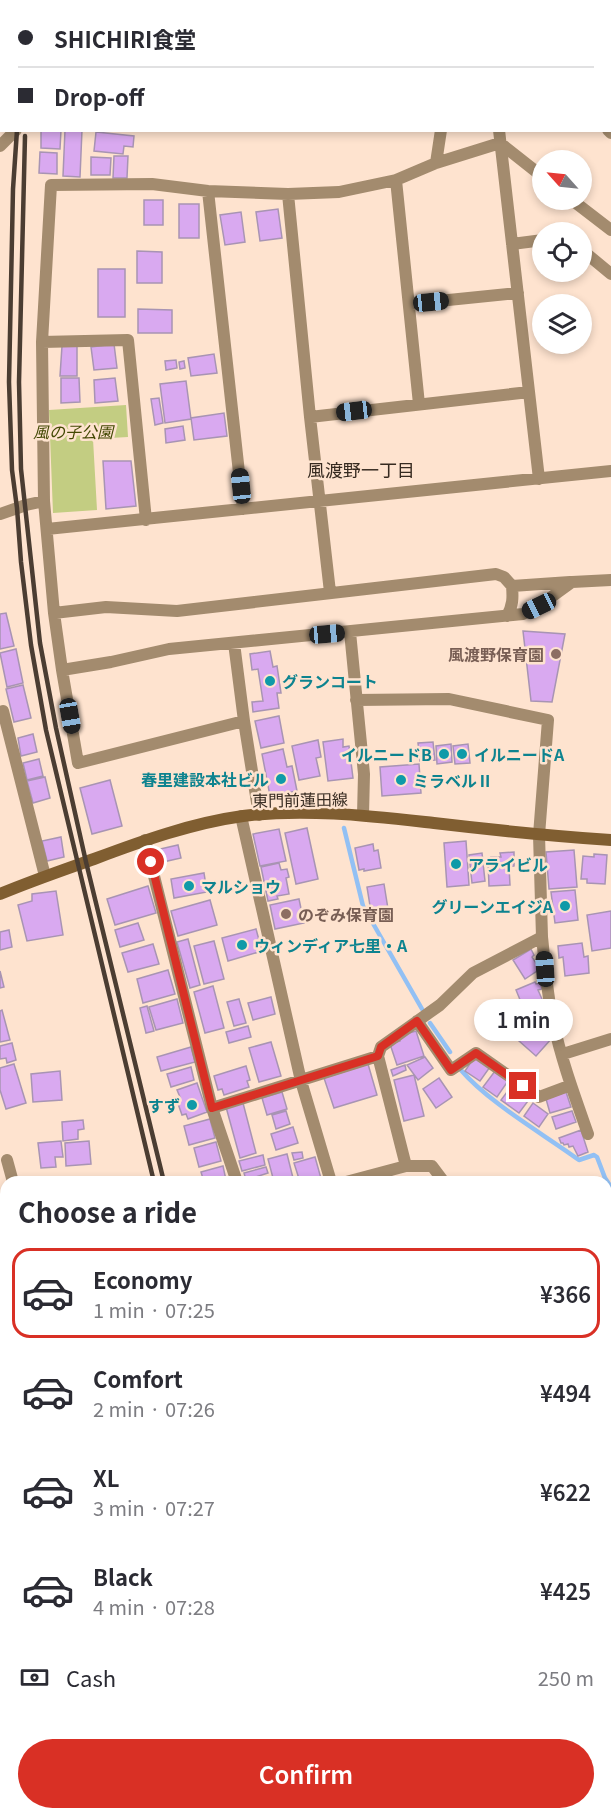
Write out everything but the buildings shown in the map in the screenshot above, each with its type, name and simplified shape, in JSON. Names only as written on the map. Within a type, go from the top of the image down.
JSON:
[{"type":"main road","name":"東門前蓮田線","points":[[0,894],[145,840],[241,816],[300,813],[363,815],[539,835],[611,840]]},
{"type":"street","points":[[0,146],[14,132]]},
{"type":"street","points":[[435,163],[441,132]]},
{"type":"street","points":[[244,721],[78,763],[54,613],[44,501],[42,342],[51,185],[152,184],[208,191],[288,194],[339,192],[396,180],[499,137]]},
{"type":"street","points":[[499,137],[532,167]]},
{"type":"street","points":[[499,137],[539,479]]},
{"type":"street","points":[[396,180],[419,404]]},
{"type":"street","points":[[208,191],[243,509]]},
{"type":"street","points":[[288,194],[330,592]]},
{"type":"street","points":[[585,210],[611,230]]},
{"type":"street","points":[[512,244],[532,241]]},
{"type":"street","points":[[592,258],[611,274]]},
{"type":"street","points":[[409,304],[518,293]]},
{"type":"street","points":[[42,342],[128,340],[146,520]]},
{"type":"street","points":[[310,417],[529,392]]},
{"type":"street","points":[[47,529],[611,471]]},
{"type":"street","points":[[0,514],[44,501]]},
{"type":"street","points":[[54,613],[106,607],[177,611],[496,574],[504,577],[512,586],[514,598],[507,615]]},
{"type":"street","points":[[512,586],[611,580]]},
{"type":"street","points":[[62,670],[169,649],[523,614],[539,606],[572,582]]},
{"type":"street","points":[[350,632],[364,774],[363,815]]},
{"type":"street","points":[[234,643],[259,815]]},
{"type":"street","points":[[356,700],[449,699],[548,720],[539,835],[542,938],[554,1022],[571,1085],[588,1134]]},
{"type":"street","points":[[1,708],[45,876]]},
{"type":"street","points":[[241,816],[301,1081],[329,1176]]},
{"type":"street","points":[[145,840],[212,1108],[235,1176]]},
{"type":"street","points":[[406,1166],[378,1056],[381,1047],[440,1005],[473,973],[542,938]]},
{"type":"street","points":[[417,1021],[451,1070],[476,1053],[539,1097],[571,1085]]},
{"type":"street","points":[[562,1054],[611,1039]]},
{"type":"street","points":[[212,1108],[378,1056]]},
{"type":"street","points":[[7,1160],[11,1176]]},
{"type":"street","points":[[368,1176],[406,1166],[432,1166],[440,1176]]},
{"type":"green space","name":"風の子公園","points":[[126,405],[128,437],[93,439],[97,510],[53,513],[49,410]]},
{"type":"waterway","points":[[344,828],[363,906],[422,1009]]},
{"type":"waterway","points":[[430,1023],[450,1052]]},
{"type":"waterway","points":[[460,1069],[501,1106],[579,1160],[594,1155],[597,1157],[604,1176]]},
{"type":"railway","points":[[17,132],[13,189],[9,382],[12,470],[31,645],[46,730],[153,1176]]},
{"type":"railway","points":[[25,136],[19,382],[21,469],[40,643],[56,728],[86,862],[163,1176]]},
{"type":"place","name":"風渡野保育園","points":[[556,654]]},
{"type":"place","name":"グランコート","points":[[270,681]]},
{"type":"place","name":"イルニードB","points":[[444,754]]},
{"type":"place","name":"イルニードA","points":[[462,754]]},
{"type":"place","name":"春里建設本社ビル","points":[[281,779]]},
{"type":"place","name":"ミラベルⅡ","points":[[401,780]]},
{"type":"place","name":"アライビル","points":[[456,864]]},
{"type":"place","name":"マルショウ","points":[[189,886]]},
{"type":"place","name":"グリーンエイジA","points":[[565,906]]},
{"type":"place","name":"のぞみ保育園","points":[[286,914]]},
{"type":"place","name":"ウィンディア七里・A","points":[[242,945]]},
{"type":"place","name":"すず","points":[[192,1105]]},
{"type":"district","name":"風渡野一丁目","points":[[361,469]]},
{"type":"route","points":[[151,862],[212,1108],[378,1056],[381,1047],[417,1021],[451,1070],[476,1053],[523,1086]]}]
